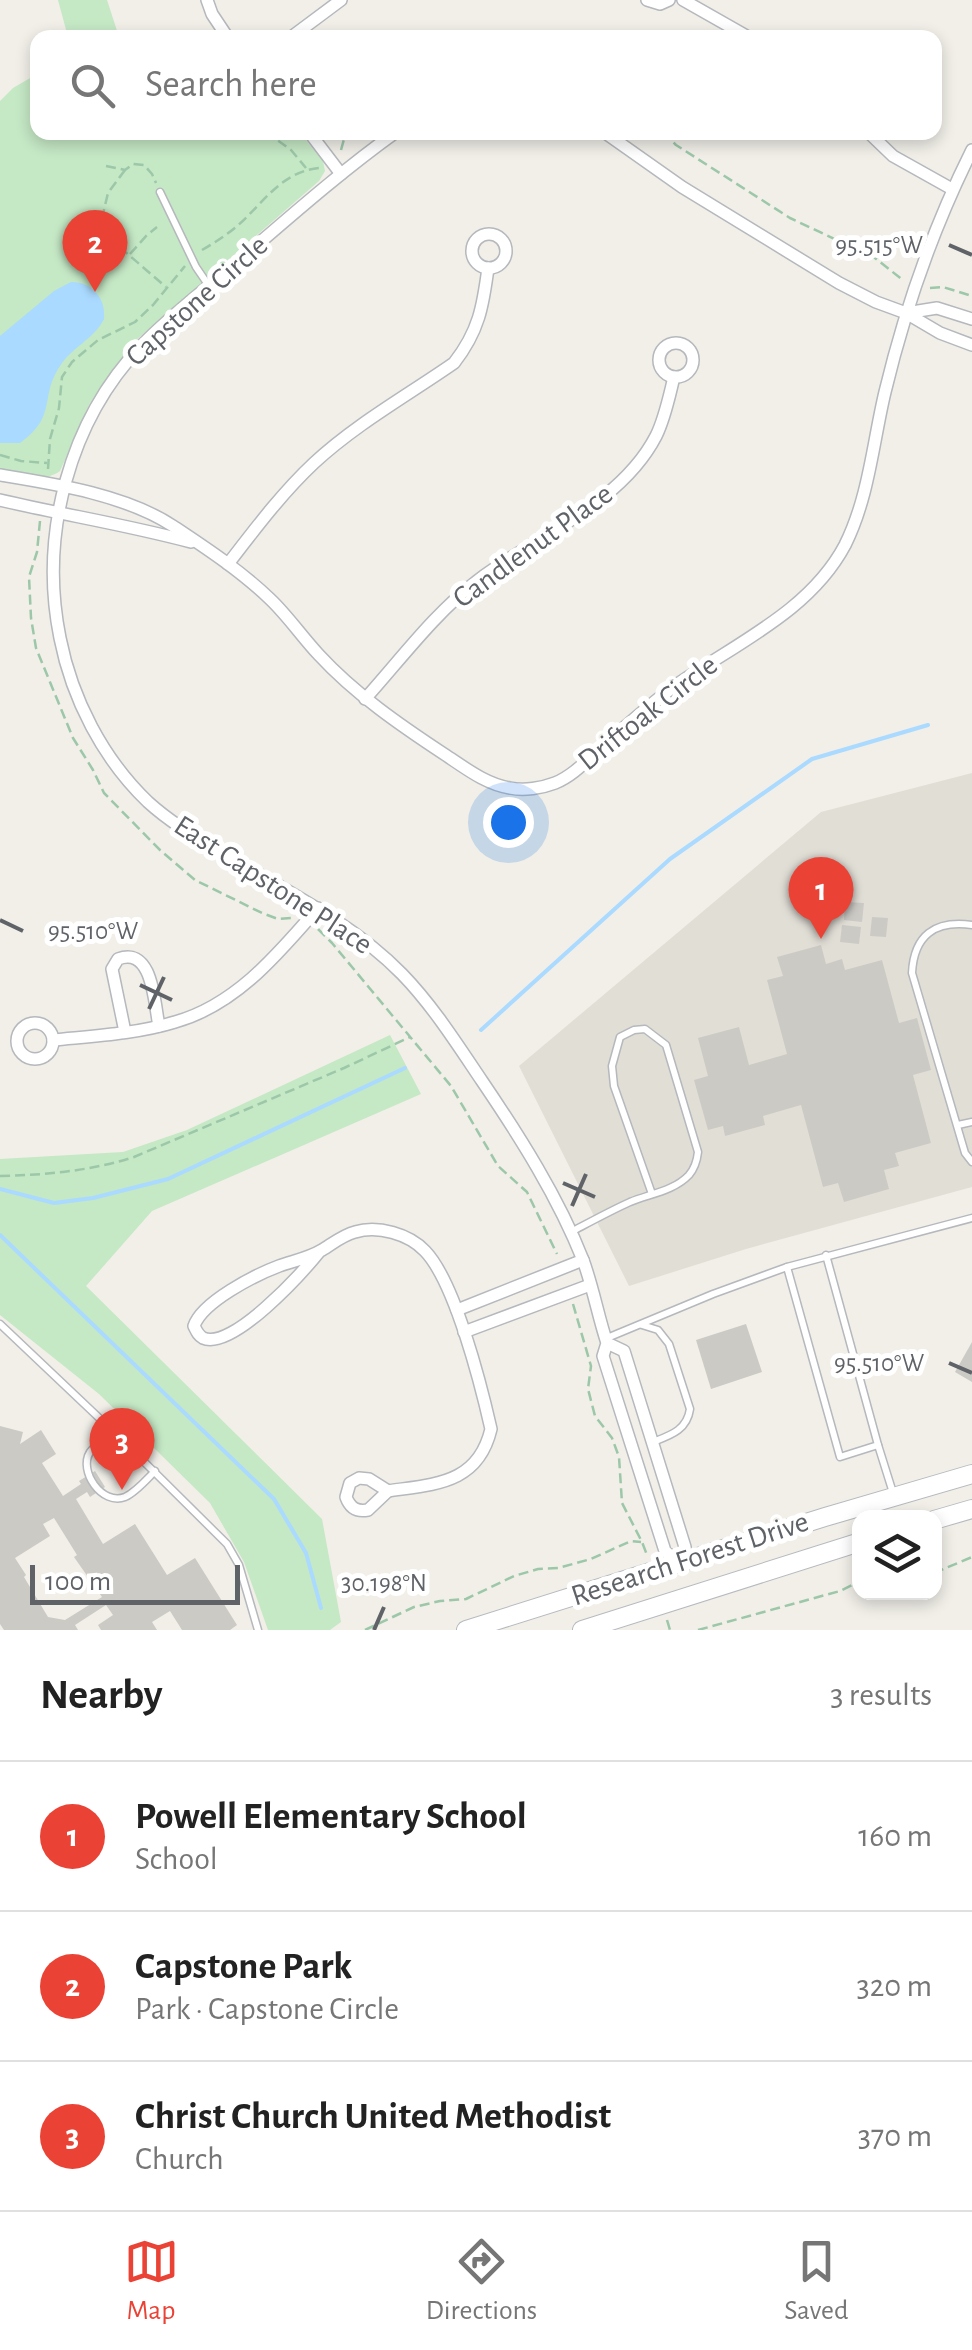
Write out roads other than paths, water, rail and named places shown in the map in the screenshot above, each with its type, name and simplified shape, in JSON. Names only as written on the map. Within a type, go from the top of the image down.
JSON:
[{"type":"main road","name":"Research Forest Drive","points":[[466,1630],[972,1474]]},
{"type":"main road","points":[[942,1518],[972,1510]]},
{"type":"main road","name":"Research Forest Drive","points":[[582,1630],[852,1545]]},
{"type":"main road","points":[[679,1563],[690,1596]]},
{"type":"street","points":[[207,0],[223,30]]},
{"type":"street","points":[[301,30],[341,0]]},
{"type":"street","points":[[647,0],[660,4],[668,0]]},
{"type":"street","points":[[683,0],[736,30]]},
{"type":"street","points":[[314,140],[341,174]]},
{"type":"street","name":"Capstone Circle","points":[[59,514],[82,434],[115,377],[142,345],[386,140]]},
{"type":"street","points":[[616,140],[839,284],[940,334],[972,345]]},
{"type":"street","points":[[876,140],[893,156],[952,189]]},
{"type":"street","name":"Driftoak Circle","points":[[0,474],[120,501],[153,514],[228,564],[272,600],[321,657],[365,698],[434,748],[492,783],[526,789],[556,782],[576,770],[650,705],[784,613],[818,584],[833,564],[856,519],[906,314],[952,189],[972,150]]},
{"type":"street","points":[[228,564],[314,463],[454,363],[467,347],[482,310],[488,268]]},
{"type":"street","points":[[906,314],[937,308],[972,319]]},
{"type":"street","name":"Candlenut Place","points":[[365,698],[460,595],[594,504],[629,474],[658,431],[674,377]]},
{"type":"street","name":"Driftoak Circle","points":[[0,500],[118,523],[198,544]]},
{"type":"street","name":"East Capstone Place","points":[[59,514],[53,595],[64,659],[73,688],[102,743],[133,786],[174,824],[344,924],[376,949],[421,995],[500,1107],[540,1173],[583,1260],[606,1341],[603,1356],[666,1551],[679,1563],[685,1546],[624,1351],[606,1341]]},
{"type":"street","points":[[53,1040],[159,1026],[200,1013],[248,982],[281,952],[318,908]]},
{"type":"street","points":[[125,1032],[112,969],[118,958],[127,955],[146,966],[159,1026]]},
{"type":"street","points":[[319,1252],[282,1295],[218,1339],[199,1336],[194,1326],[196,1318],[208,1307],[260,1273],[319,1252],[355,1232],[399,1234],[425,1251],[457,1310],[491,1428],[487,1445],[466,1472],[450,1480],[388,1491]]},
{"type":"street","points":[[457,1310],[583,1260]]},
{"type":"street","points":[[464,1332],[590,1285]]},
{"type":"lane","points":[[160,192],[210,286]]},
{"type":"lane","points":[[972,926],[941,925],[929,931],[913,959],[912,973],[965,1153],[972,1162]]},
{"type":"lane","points":[[570,1232],[630,1202],[652,1194],[678,1184],[696,1164],[698,1152],[666,1045],[645,1029],[620,1037],[612,1066],[614,1086],[652,1194]]},
{"type":"lane","points":[[958,1125],[972,1122]]},
{"type":"lane","points":[[606,1341],[786,1267],[972,1218]]},
{"type":"lane","points":[[826,1255],[894,1497]]},
{"type":"lane","points":[[786,1267],[840,1457],[878,1445]]},
{"type":"lane","points":[[0,1324],[227,1544],[239,1565],[258,1630]]},
{"type":"lane","points":[[640,1324],[658,1330],[669,1344],[690,1409],[683,1428],[653,1442]]},
{"type":"lane","points":[[115,1432],[93,1448],[87,1460],[87,1471],[100,1492],[112,1498],[124,1497],[155,1471]]},
{"type":"water","points":[[71,282],[96,293],[103,304],[104,319],[60,366],[44,415],[32,433],[20,443],[0,443],[0,336],[54,291]]},
{"type":"waterway","points":[[481,1030],[670,859],[812,759],[928,725]]},
{"type":"waterway","points":[[0,1189],[54,1203],[93,1198],[168,1179],[405,1068]]},
{"type":"waterway","points":[[0,1235],[274,1499],[306,1553],[321,1608]]},
{"type":"place","name":"Capstone Park","points":[[95,292]]},
{"type":"place","name":"Powell Elementary School","points":[[821,939]]},
{"type":"place","name":"Christ Church United Methodist","points":[[122,1490]]}]
